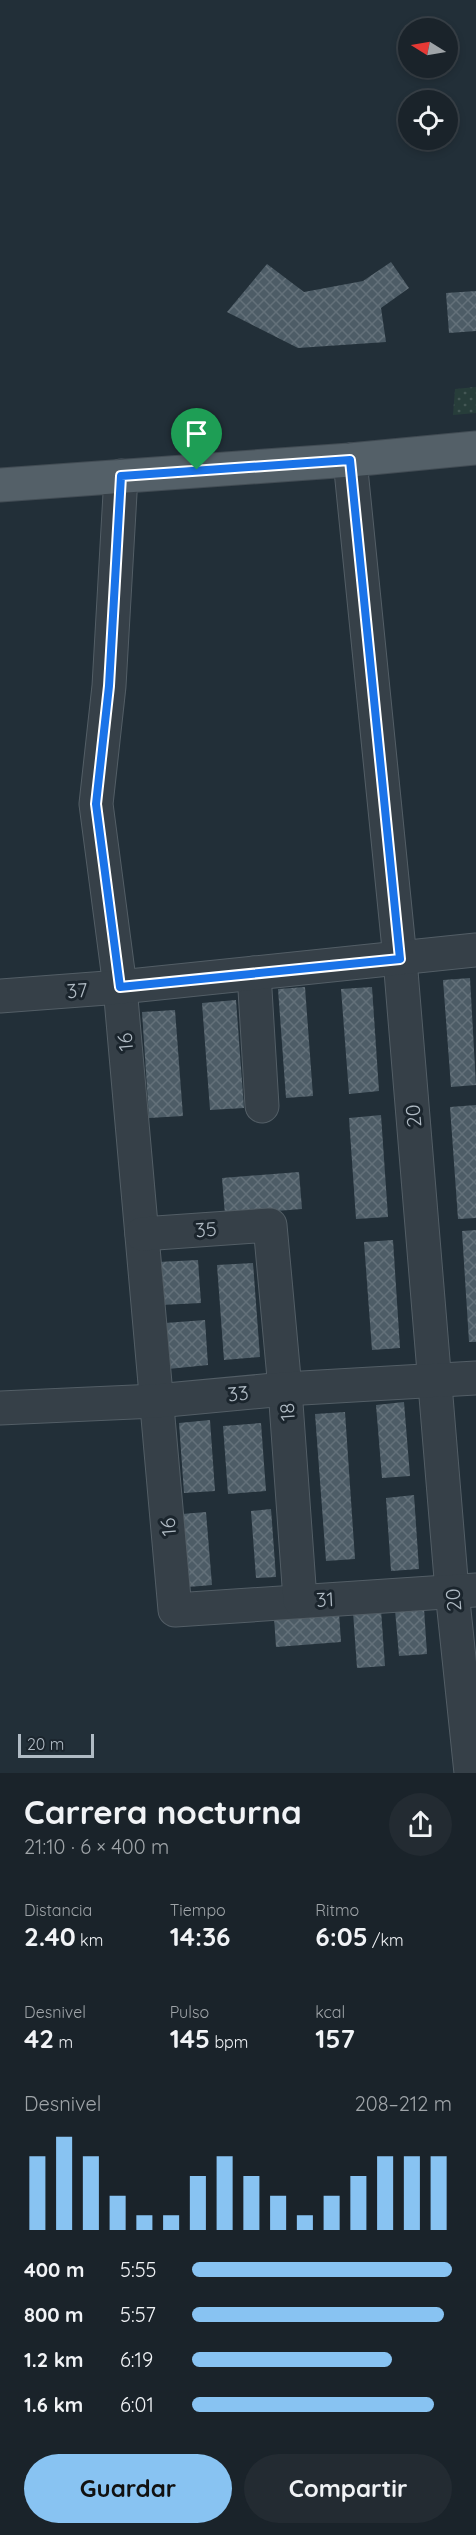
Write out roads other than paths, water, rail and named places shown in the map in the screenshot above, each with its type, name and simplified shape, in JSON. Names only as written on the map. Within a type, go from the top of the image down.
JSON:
[{"type":"main road","points":[[0,485],[350,460],[476,448]]},
{"type":"street","name":"20","points":[[350,460],[400,959],[435,1381],[464,1591],[471,1773]]},
{"type":"street","name":"16","points":[[121,476],[109,686],[96,804],[120,987],[175,1610]]},
{"type":"street","name":"37","points":[[0,996],[120,987],[476,950]]},
{"type":"street","points":[[254,973],[262,1106]]},
{"type":"street","name":"35","points":[[142,1234],[270,1225]]},
{"type":"street","name":"18","points":[[270,1225],[285,1389],[300,1600]]},
{"type":"street","name":"33","points":[[0,1408],[156,1401],[285,1389],[476,1378]]},
{"type":"street","name":"31","points":[[175,1610],[464,1591]]}]
